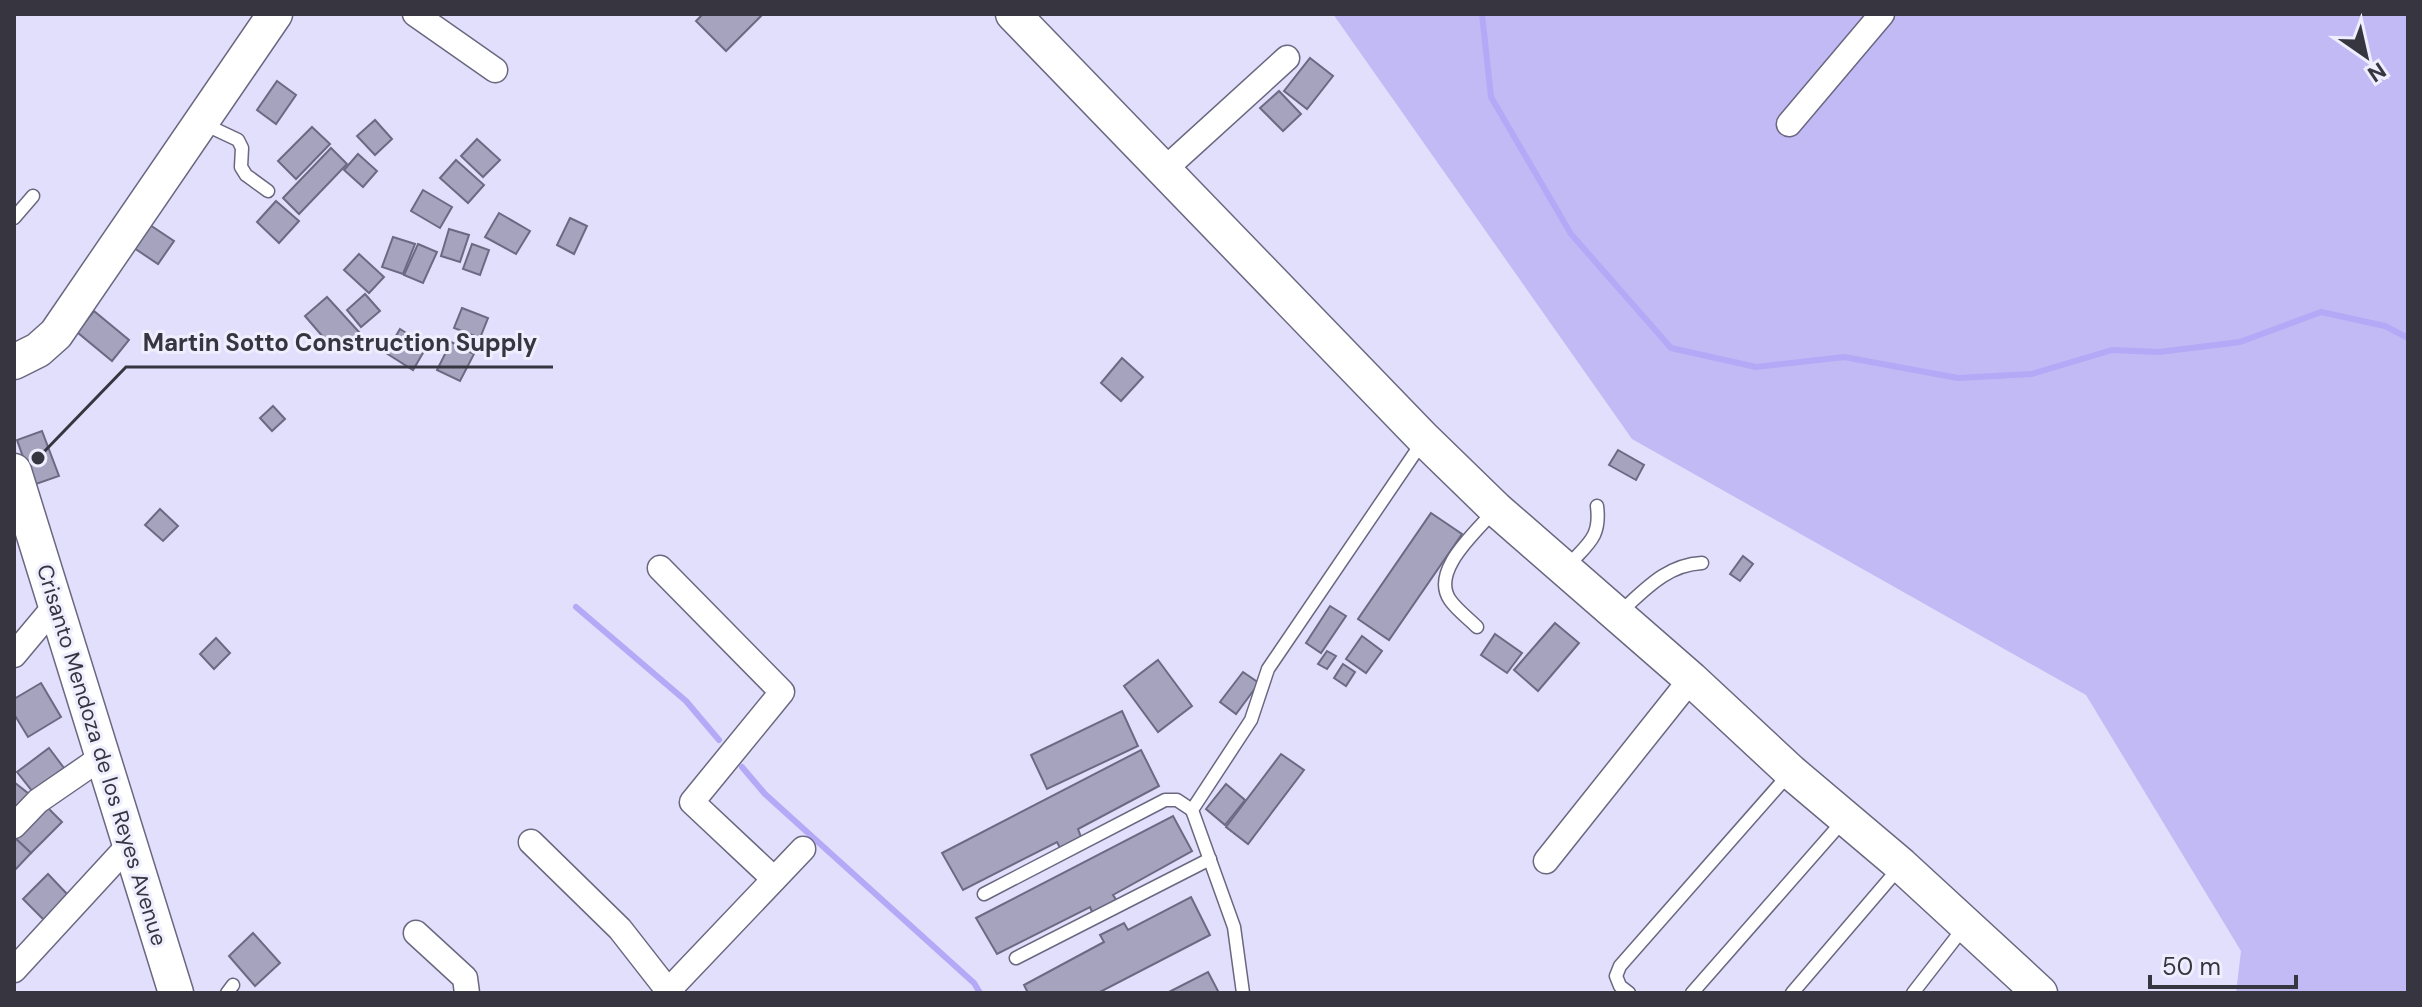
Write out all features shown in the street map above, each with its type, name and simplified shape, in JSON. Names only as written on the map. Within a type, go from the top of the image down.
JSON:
[{"type":"street","points":[[14,362],[38,350],[56,334],[275,14]]},
{"type":"street","points":[[415,14],[495,70]]},
{"type":"street","points":[[1013,14],[1424,439],[1496,509],[1691,679],[1791,772],[1901,865],[2040,993]]},
{"type":"street","points":[[1789,124],[1882,14]]},
{"type":"street","points":[[1164,170],[1287,58]]},
{"type":"street","name":"Crisanto Mendoza de los Reyes Avenue","points":[[14,471],[176,993]]},
{"type":"street","points":[[660,568],[782,692],[692,802],[774,879]]},
{"type":"street","points":[[14,655],[55,606]]},
{"type":"street","points":[[1546,861],[1691,679]]},
{"type":"street","points":[[14,826],[38,801],[102,757]]},
{"type":"street","points":[[531,842],[620,929],[668,992],[803,849]]},
{"type":"street","points":[[14,970],[130,844]]},
{"type":"street","points":[[416,933],[465,978],[467,993]]},
{"type":"lane","points":[[201,122],[238,140],[242,148],[241,167],[246,175],[268,191]]},
{"type":"lane","points":[[14,218],[33,196]]},
{"type":"lane","points":[[1192,810],[1251,720],[1268,669],[1424,439]]},
{"type":"lane","points":[[1565,569],[1597,532],[1597,506]]},
{"type":"lane","points":[[1477,627],[1449,599],[1444,582],[1449,564],[1496,509]]},
{"type":"lane","points":[[1617,615],[1672,569],[1683,564],[1702,563]]},
{"type":"lane","points":[[1629,993],[1620,986],[1616,976],[1620,966],[1791,772]]},
{"type":"lane","points":[[984,894],[1165,800],[1177,800],[1192,810],[1234,927],[1243,993]]},
{"type":"lane","points":[[1692,993],[1845,818]]},
{"type":"lane","points":[[1016,958],[1210,859]]},
{"type":"lane","points":[[1792,993],[1901,865]]},
{"type":"lane","points":[[1913,993],[1966,925]]},
{"type":"shaded area","points":[[1333,14],[2408,14],[2408,993],[2236,993],[2241,951],[2086,695],[1632,439]]},
{"type":"building","points":[[703,14],[763,14],[726,51],[696,21]]},
{"type":"building","points":[[1310,58],[1333,76],[1307,109],[1284,91]]},
{"type":"building","points":[[277,81],[296,95],[276,124],[257,110]]},
{"type":"building","points":[[1279,91],[1301,114],[1283,131],[1260,108]]},
{"type":"building","points":[[375,120],[392,139],[375,155],[357,136]]},
{"type":"building","points":[[312,127],[330,144],[296,179],[278,161]]},
{"type":"building","points":[[477,139],[500,160],[483,177],[461,156]]},
{"type":"building","points":[[331,148],[347,164],[299,214],[283,198]]},
{"type":"building","points":[[358,154],[377,171],[363,187],[344,170]]},
{"type":"building","points":[[456,160],[484,185],[468,203],[440,178]]},
{"type":"building","points":[[423,190],[452,207],[440,228],[411,211]]},
{"type":"building","points":[[276,201],[299,221],[279,243],[257,222]]},
{"type":"building","points":[[499,213],[530,231],[516,254],[485,237]]},
{"type":"building","points":[[570,218],[587,226],[574,254],[557,245]]},
{"type":"building","points":[[150,225],[174,241],[158,264],[134,248]]},
{"type":"building","points":[[449,229],[469,235],[460,262],[441,256]]},
{"type":"building","points":[[393,237],[415,244],[403,274],[382,267]]},
{"type":"building","points":[[418,244],[437,252],[423,283],[404,275]]},
{"type":"building","points":[[472,244],[489,250],[480,275],[463,269]]},
{"type":"building","points":[[359,254],[384,277],[369,293],[344,270]]},
{"type":"building","points":[[365,294],[380,311],[361,327],[347,310]]},
{"type":"building","points":[[327,297],[359,332],[336,352],[305,316]]},
{"type":"building","points":[[462,308],[488,318],[480,338],[454,328]]},
{"type":"building","points":[[94,311],[129,340],[112,361],[77,332]]},
{"type":"building","points":[[400,329],[427,346],[413,370],[386,353]]},
{"type":"building","points":[[451,342],[474,354],[460,381],[437,370]]},
{"type":"building","points":[[1122,358],[1143,377],[1121,401],[1101,383]]},
{"type":"building","points":[[273,406],[285,419],[272,431],[260,418]]},
{"type":"building","points":[[42,431],[59,476],[33,485],[17,440]]},
{"type":"building","points":[[1618,450],[1644,465],[1636,480],[1609,465]]},
{"type":"building","points":[[160,509],[178,526],[163,541],[145,525]]},
{"type":"building","points":[[1431,513],[1462,534],[1389,640],[1358,619]]},
{"type":"building","points":[[1743,556],[1753,564],[1740,581],[1730,574]]},
{"type":"building","points":[[1330,606],[1346,616],[1321,653],[1306,643]]},
{"type":"building","points":[[1555,623],[1579,643],[1538,691],[1514,670]]},
{"type":"building","points":[[1495,634],[1522,653],[1507,673],[1481,655]]},
{"type":"building","points":[[1362,636],[1382,651],[1366,673],[1346,659]]},
{"type":"building","points":[[216,638],[230,653],[214,669],[200,654]]},
{"type":"building","points":[[1327,651],[1336,656],[1327,669],[1318,664]]},
{"type":"building","points":[[1158,660],[1192,706],[1158,732],[1124,686]]},
{"type":"building","points":[[1343,664],[1355,672],[1346,686],[1334,678]]},
{"type":"building","points":[[1243,672],[1259,683],[1236,714],[1220,702]]},
{"type":"building","points":[[41,683],[61,717],[28,737],[14,714],[14,699]]},
{"type":"building","points":[[1122,711],[1138,746],[1047,789],[1031,755]]},
{"type":"building","points":[[49,748],[64,768],[33,792],[17,772]]},
{"type":"building","points":[[1141,750],[1159,786],[1078,829],[1081,837],[1060,848],[1057,842],[963,890],[942,853]]},
{"type":"building","points":[[1281,754],[1304,770],[1248,844],[1226,827]]},
{"type":"building","points":[[14,782],[29,794],[14,811]]},
{"type":"building","points":[[1226,784],[1245,800],[1225,825],[1206,809]]},
{"type":"building","points":[[46,806],[62,822],[31,853],[15,838]]},
{"type":"building","points":[[1173,816],[1192,851],[1113,895],[1117,901],[1093,914],[1090,907],[997,954],[976,918]]},
{"type":"building","points":[[14,840],[31,853],[14,871]]},
{"type":"building","points":[[48,874],[68,895],[44,920],[23,899]]},
{"type":"building","points":[[1191,897],[1210,935],[1098,993],[1028,993],[1024,985],[1104,942],[1100,935],[1124,923],[1128,930]]},
{"type":"building","points":[[253,933],[280,963],[255,986],[229,956]]},
{"type":"building","points":[[1208,972],[1219,993],[1167,993]]},
{"type":"waterway","points":[[1482,14],[1491,97],[1571,234],[1671,348],[1756,367],[1844,357],[1958,378],[2032,374],[2112,350],[2159,352],[2240,342],[2321,312],[2385,326],[2408,338]]},
{"type":"waterway","points":[[576,607],[686,701],[719,740]]},
{"type":"waterway","points":[[742,767],[765,794],[974,983],[980,993]]},
{"type":"place","name":"Martin Sotto Construction Supply","points":[[38,458]]}]
